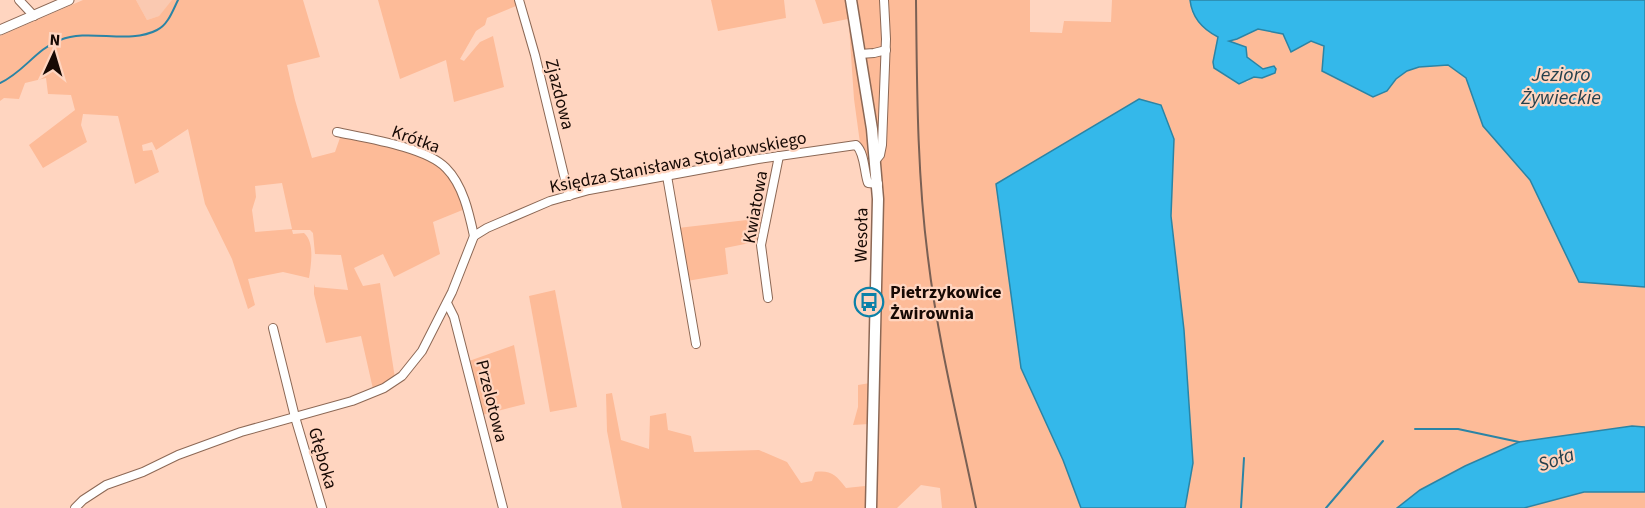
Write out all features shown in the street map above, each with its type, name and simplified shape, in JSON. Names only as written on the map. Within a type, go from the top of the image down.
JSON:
[{"type":"main road","name":"Wesoła","points":[[851,0],[878,184],[871,508]]},
{"type":"street","points":[[19,0],[34,16]]},
{"type":"street","points":[[0,30],[69,0]]},
{"type":"street","name":"Zjazdowa","points":[[519,0],[535,55],[569,196]]},
{"type":"street","points":[[876,160],[880,155],[882,144],[886,50],[885,2]]},
{"type":"street","points":[[860,54],[886,50]]},
{"type":"street","name":"Krótka","points":[[337,132],[395,145],[428,156],[446,167],[459,186],[474,236]]},
{"type":"street","name":"Księdza Stanisława Stojałowskiego","points":[[474,236],[528,210],[569,196],[779,156],[856,146],[861,150],[864,173],[868,183],[878,184]]},
{"type":"street","name":"Kwiatowa","points":[[768,298],[761,245],[779,156]]},
{"type":"street","points":[[667,176],[696,344]]},
{"type":"street","points":[[75,508],[106,485],[167,460],[241,432],[360,398],[384,388],[402,376],[422,351],[447,303],[474,236]]},
{"type":"street","name":"Przelotowa","points":[[447,303],[454,317],[503,508]]},
{"type":"street","name":"Głęboka","points":[[273,328],[295,417],[322,508]]},
{"type":"shaded area","points":[[83,0],[136,0],[147,20],[159,16],[172,0],[303,0],[320,57],[287,65],[312,158],[335,152],[341,135],[380,142],[422,154],[443,167],[451,176],[465,209],[433,222],[440,254],[394,277],[383,254],[354,268],[363,286],[380,283],[395,378],[382,387],[373,389],[361,336],[326,343],[314,294],[314,284],[315,287],[348,290],[341,255],[315,254],[313,233],[310,230],[292,230],[293,234],[304,233],[310,242],[309,278],[283,272],[248,279],[255,305],[248,309],[232,259],[205,204],[188,129],[156,150],[152,142],[142,145],[143,151],[152,150],[159,172],[135,184],[118,116],[83,114],[81,125],[87,142],[43,168],[29,145],[75,110],[71,95],[48,94],[46,78],[25,83],[19,99],[4,98],[0,101],[0,36]],"holes":[[[282,183],[292,229],[255,232],[252,210],[256,197],[255,186]]]},
{"type":"shaded area","points":[[136,0],[173,0],[159,16],[147,20]]},
{"type":"shaded area","points":[[378,0],[516,0],[516,6],[487,18],[485,25],[476,31],[460,59],[464,61],[480,42],[493,36],[504,87],[454,102],[446,60],[400,79]]},
{"type":"shaded area","points":[[711,0],[784,0],[786,18],[718,31]]},
{"type":"shaded area","points":[[815,0],[846,0],[848,19],[823,24]]},
{"type":"shaded area","points":[[851,0],[1030,0],[1030,32],[1062,33],[1064,21],[1111,22],[1112,0],[1190,0],[1192,13],[1218,37],[1213,62],[1247,82],[1254,77],[1262,77],[1270,68],[1263,69],[1227,40],[1255,30],[1265,29],[1324,46],[1323,71],[1373,97],[1387,91],[1396,79],[1407,71],[1419,67],[1448,65],[1466,78],[1483,126],[1530,180],[1579,282],[1645,287],[1645,427],[1632,426],[1519,442],[1465,466],[1420,490],[1397,508],[1185,508],[1193,463],[1184,330],[1171,216],[1174,139],[1063,460],[1081,508],[942,508],[940,488],[921,485],[897,508],[873,508],[878,184]]},
{"type":"shaded area","points":[[849,26],[867,125],[871,180],[869,180],[857,144],[860,143],[854,99]]},
{"type":"shaded area","points":[[764,218],[760,241],[725,248],[728,274],[687,281],[678,228]]},
{"type":"shaded area","points":[[555,290],[577,407],[550,412],[529,296]]},
{"type":"shaded area","points":[[514,345],[525,404],[482,415],[469,361]]},
{"type":"shaded area","points":[[870,383],[869,424],[853,425],[858,407],[858,385]]},
{"type":"shaded area","points":[[612,393],[621,440],[649,449],[650,416],[666,413],[668,430],[691,436],[694,452],[759,450],[787,462],[801,483],[812,481],[815,472],[825,472],[836,477],[846,488],[865,486],[865,508],[622,508],[607,431],[606,394]]},
{"type":"shaded area","points":[[1584,492],[1645,492],[1645,508],[1524,508]]},
{"type":"water","name":"Jezioro Żywieckie","points":[[1190,0],[1645,0],[1645,287],[1579,282],[1530,180],[1483,126],[1466,78],[1448,65],[1419,67],[1407,71],[1396,79],[1387,91],[1373,97],[1322,71],[1324,46],[1311,41],[1291,52],[1283,34],[1258,29],[1229,41],[1246,47],[1247,57],[1263,69],[1274,66],[1275,73],[1262,78],[1254,77],[1239,84],[1214,68],[1218,37],[1199,22]]},
{"type":"water","points":[[1139,99],[1161,105],[1174,139],[1171,216],[1184,330],[1193,463],[1185,508],[1081,508],[1063,460],[1021,368],[996,184]]},
{"type":"water","name":"Soła","points":[[1632,426],[1645,427],[1645,492],[1584,492],[1524,508],[1397,508],[1420,490],[1465,466],[1519,442]]},
{"type":"waterway","points":[[0,83],[16,73],[44,49],[60,40],[83,35],[134,36],[157,30],[167,21],[178,0]]},
{"type":"waterway","points":[[1415,429],[1458,429],[1519,442]]},
{"type":"waterway","points":[[1326,508],[1383,441]]},
{"type":"waterway","points":[[1241,508],[1244,458]]},
{"type":"railway","points":[[916,0],[917,97],[924,226],[943,352],[976,508]]},
{"type":"place","name":"Pietrzykowice Żwirownia","points":[[869,302]]}]
